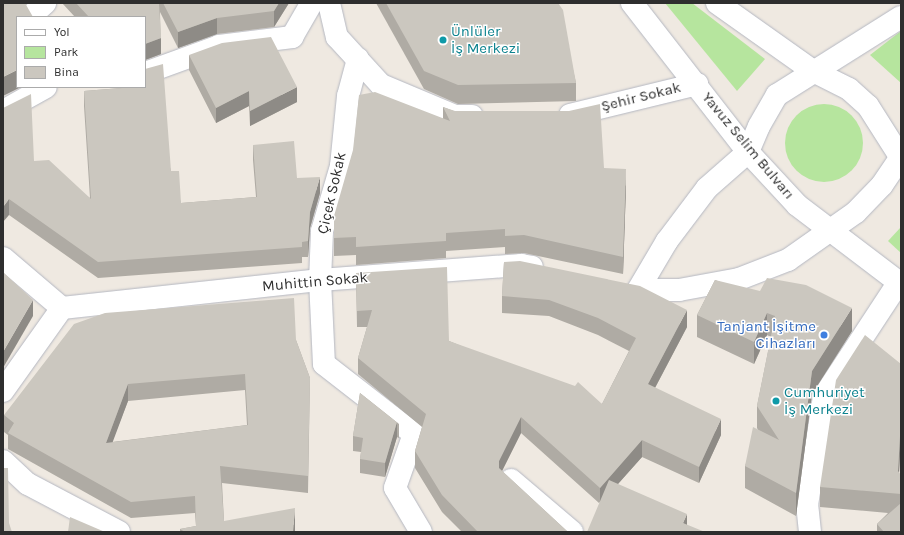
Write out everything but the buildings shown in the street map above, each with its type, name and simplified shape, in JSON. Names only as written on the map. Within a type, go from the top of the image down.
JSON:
[{"type":"street","points":[[146,73],[219,46],[292,37],[312,3]]},
{"type":"street","points":[[329,3],[337,36],[381,84],[455,116],[493,116]]},
{"type":"street","name":"Yavuz Selim Bulvarı","points":[[632,3],[748,152],[797,205],[831,229],[900,283]]},
{"type":"street","points":[[616,285],[638,290],[679,290],[739,279],[788,260],[856,212],[882,185],[901,158],[868,106],[849,89],[813,72],[717,3]]},
{"type":"street","points":[[638,290],[667,242],[707,188],[748,152],[758,126],[777,95],[901,17]]},
{"type":"street","name":"Çiçek Sokak","points":[[358,59],[348,96],[341,166],[322,231],[320,280],[324,364],[414,434],[395,488],[421,532]]},
{"type":"street","name":"Şehir Sokak","points":[[546,116],[569,116],[696,84]]},
{"type":"street","points":[[3,111],[44,88]]},
{"type":"street","points":[[3,258],[62,308],[3,391]]},
{"type":"street","name":"Muhittin Sokak","points":[[62,308],[320,280],[521,265],[550,271]]},
{"type":"street","points":[[810,532],[807,506],[824,396],[900,283]]},
{"type":"street","points":[[3,461],[28,484],[119,532]]},
{"type":"street","points":[[511,480],[572,532]]},
{"type":"green space","points":[[665,3],[692,3],[765,59],[737,91]]},
{"type":"green space","points":[[901,31],[901,83],[870,55]]},
{"type":"green space","points":[[816,104],[832,104],[846,110],[857,121],[863,135],[863,151],[857,165],[846,176],[832,182],[816,182],[802,176],[791,165],[785,151],[785,135],[791,121],[802,110]]},
{"type":"green space","points":[[901,227],[901,253],[888,241]]},
{"type":"place","name":"Ünlüler İş Merkezi","points":[[443,40]]},
{"type":"place","name":"Tanjant İşitme Cihazları","points":[[824,335]]},
{"type":"place","name":"Cumhuriyet İş Merkezi","points":[[776,401]]}]
